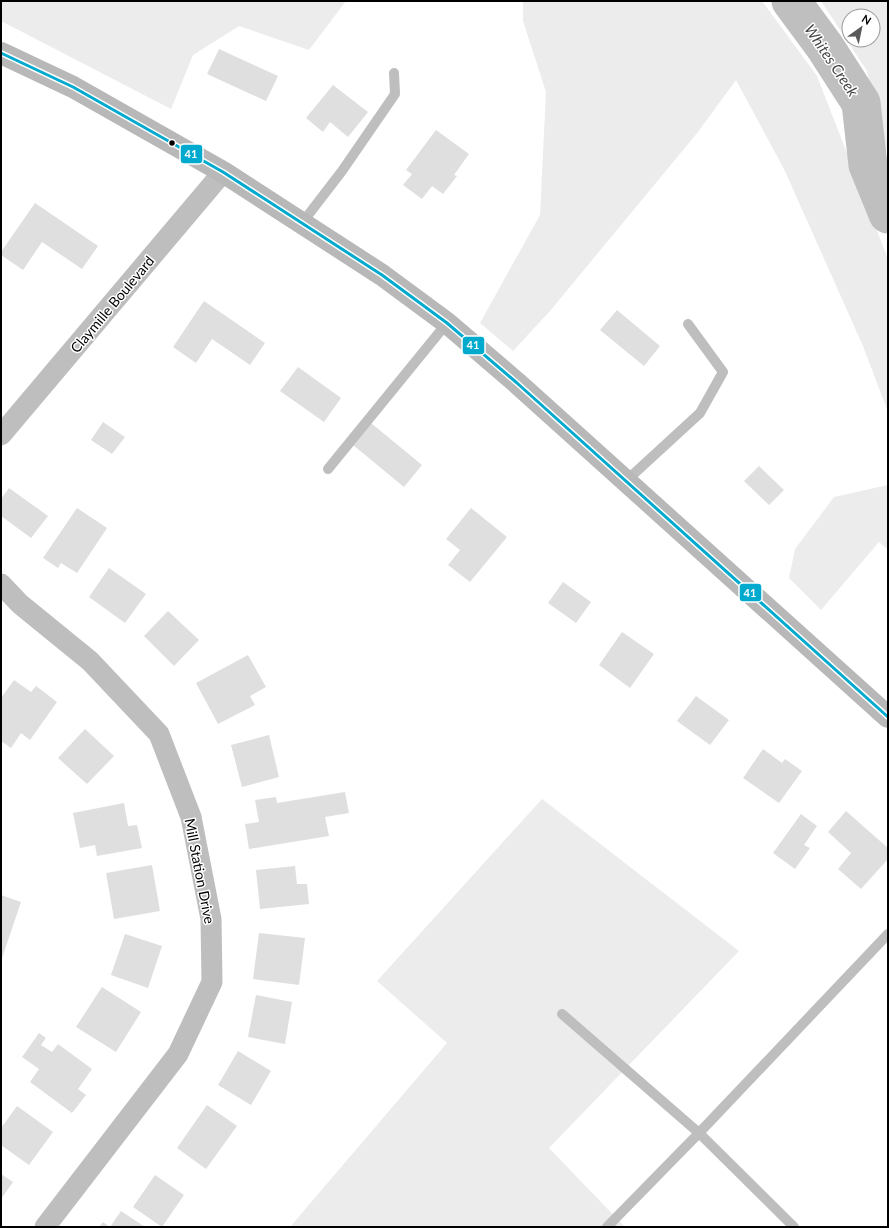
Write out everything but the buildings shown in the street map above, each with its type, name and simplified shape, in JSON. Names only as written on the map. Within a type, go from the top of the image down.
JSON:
[{"type":"street","points":[[1,53],[73,87],[223,172],[382,275],[447,323],[517,383],[888,717]]},
{"type":"street","name":"Claymille Boulevard","points":[[1,436],[223,172]]},
{"type":"street","name":"Mill Station Drive","points":[[1,584],[20,604],[90,661],[159,734],[191,817],[211,919],[212,982],[178,1054],[46,1227]]},
{"type":"lane","points":[[302,222],[342,171],[396,94],[394,73]]},
{"type":"lane","points":[[328,469],[447,323]]},
{"type":"lane","points":[[626,481],[700,413],[723,372],[688,324]]},
{"type":"lane","points":[[607,1227],[699,1134],[888,934]]},
{"type":"lane","points":[[562,1014],[699,1134],[794,1227]]},
{"type":"shaded area","points":[[1,1],[346,1],[309,50],[239,26],[193,55],[171,109],[1,21]]},
{"type":"shaded area","points":[[523,1],[762,1],[817,76],[888,259],[888,412],[863,346],[784,169],[736,80],[698,132],[550,311],[513,351],[480,323],[540,215],[546,92],[523,21]]},
{"type":"shaded area","points":[[821,1],[888,1],[888,156],[867,71],[852,48],[881,48],[881,8],[841,8],[841,31]]},
{"type":"shaded area","points":[[888,485],[888,550],[879,542],[821,610],[789,578],[795,549],[834,497]]},
{"type":"shaded area","points":[[542,799],[739,951],[549,1148],[625,1227],[290,1227],[447,1043],[377,981]]},
{"type":"waterway","name":"Whites Creek","points":[[791,1],[825,47],[861,103],[868,165],[888,214]]},
{"type":"transit line","name":"41","points":[[1,53],[73,87],[223,172],[382,275],[447,323],[517,383],[888,717]]}]
